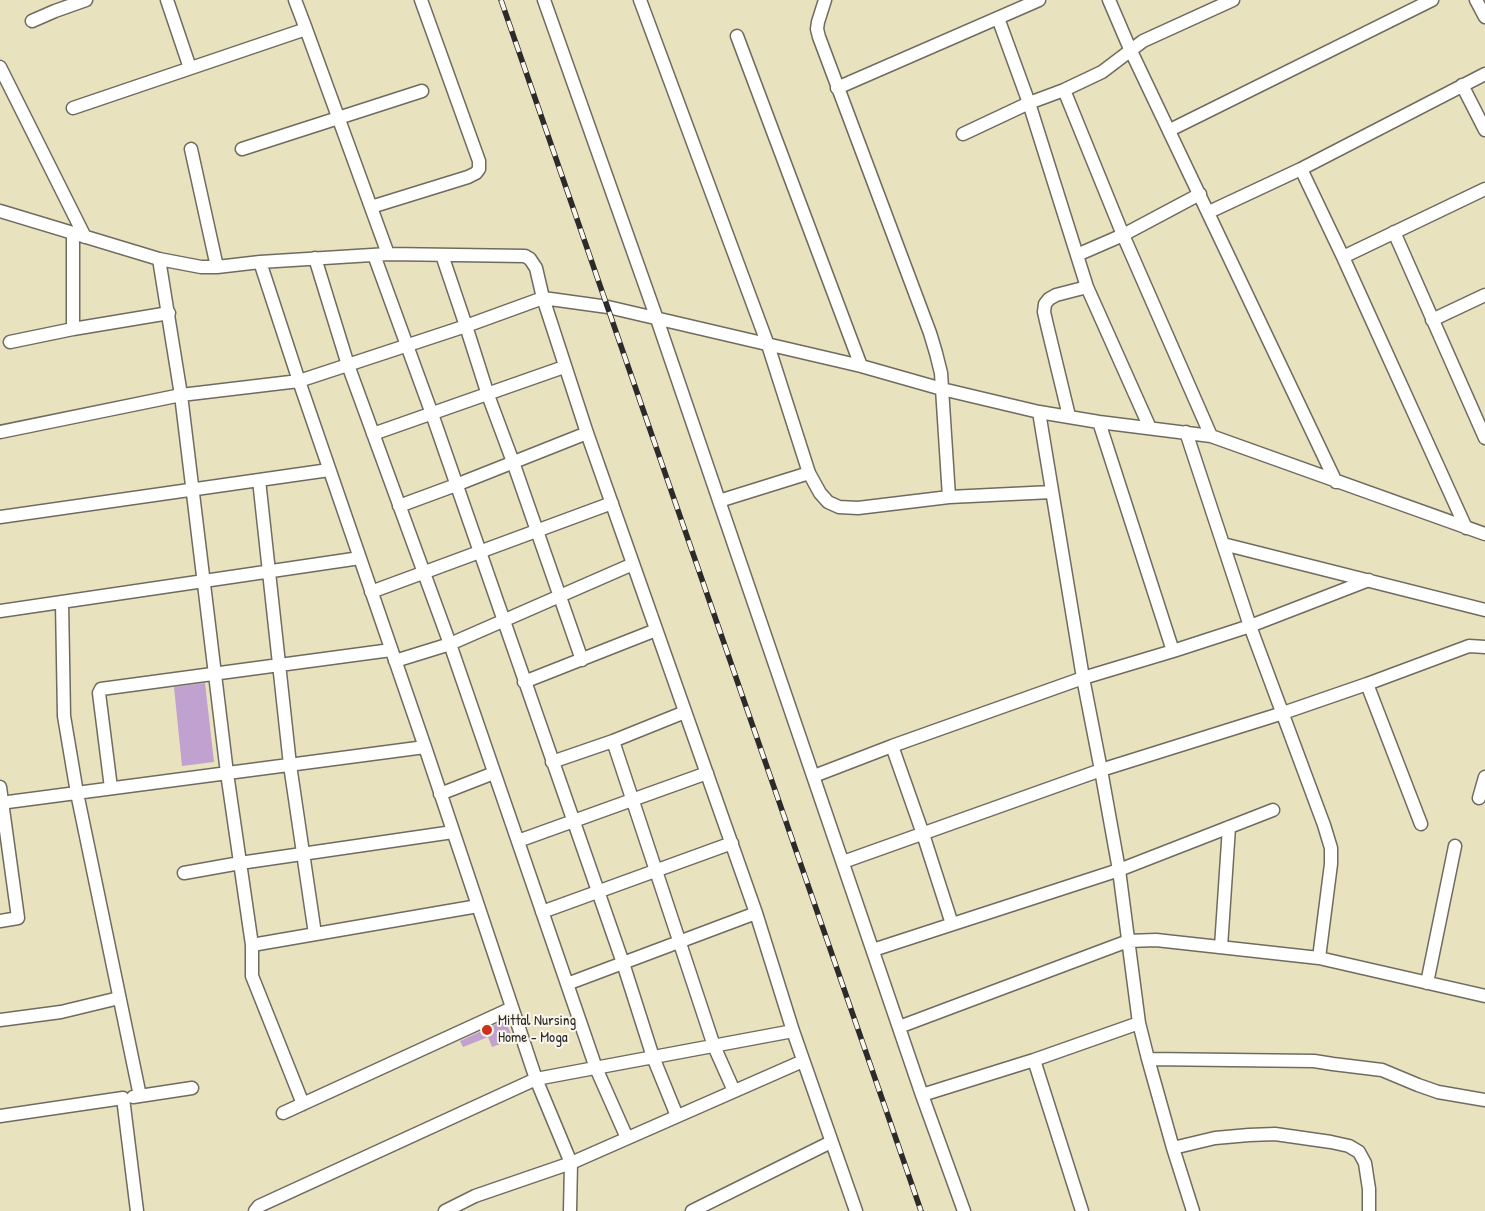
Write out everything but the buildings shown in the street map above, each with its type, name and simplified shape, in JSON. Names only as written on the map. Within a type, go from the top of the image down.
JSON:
[{"type":"street","points":[[32,21],[52,5],[86,0]]},
{"type":"street","points":[[167,0],[190,68]]},
{"type":"street","points":[[295,0],[388,254]]},
{"type":"street","points":[[371,207],[468,177],[476,173],[479,168],[479,160],[421,0]]},
{"type":"street","points":[[544,0],[657,319],[922,1095],[964,1211]]},
{"type":"street","points":[[640,0],[768,345],[809,473],[820,493],[828,502],[840,507],[858,508],[949,497],[1052,492]]},
{"type":"street","points":[[826,0],[817,29],[837,88],[930,333],[941,373],[949,497]]},
{"type":"street","points":[[837,88],[1039,0]]},
{"type":"street","points":[[1109,0],[1130,49],[1336,482]]},
{"type":"street","points":[[963,134],[1102,72],[1143,40],[1234,0]]},
{"type":"street","points":[[1170,130],[1432,0]]},
{"type":"street","points":[[1476,0],[1485,17]]},
{"type":"street","points":[[998,18],[1029,103],[1088,287],[1150,428]]},
{"type":"street","points":[[73,108],[306,28]]},
{"type":"street","points":[[737,36],[861,366]]},
{"type":"street","points":[[0,67],[79,235],[73,329]]},
{"type":"street","points":[[1209,212],[1301,169],[1485,74]]},
{"type":"street","points":[[1462,85],[1485,130]]},
{"type":"street","points":[[1064,90],[1123,236],[1211,436]]},
{"type":"street","points":[[242,149],[422,91]]},
{"type":"street","points":[[191,149],[217,267]]},
{"type":"street","points":[[1301,169],[1466,528]]},
{"type":"street","points":[[1343,257],[1485,189]]},
{"type":"street","points":[[1078,254],[1123,236],[1200,194]]},
{"type":"street","points":[[0,211],[158,259],[195,266],[217,267],[260,262],[388,254],[525,256],[530,259],[536,268],[564,367],[756,912],[803,1061],[856,1211]]},
{"type":"street","points":[[1394,232],[1485,438]]},
{"type":"street","points":[[374,255],[432,414],[623,963],[653,1057],[677,1116]]},
{"type":"street","points":[[442,255],[488,395],[514,462],[582,660]]},
{"type":"street","points":[[315,258],[348,365],[450,644],[596,1068],[627,1138]]},
{"type":"street","points":[[158,259],[169,313],[181,395],[227,773],[252,945],[252,976],[303,1104]]},
{"type":"street","points":[[260,262],[536,1079],[571,1163],[570,1211]]},
{"type":"street","points":[[1069,416],[1046,325],[1045,304],[1049,299],[1056,296],[1088,287]]},
{"type":"street","points":[[1432,320],[1485,295]]},
{"type":"street","points":[[0,432],[181,395],[299,381],[466,326],[543,298],[608,307],[861,366],[942,389],[1039,412],[1099,422],[1211,436],[1485,534]]},
{"type":"street","points":[[10,342],[169,313]]},
{"type":"street","points":[[373,434],[564,367]]},
{"type":"street","points":[[1039,412],[1083,678],[1119,870],[1139,1023],[1173,1148],[1193,1211]]},
{"type":"street","points":[[1099,422],[1173,651]]},
{"type":"street","points":[[1186,432],[1250,626],[1331,848],[1331,864],[1319,958]]},
{"type":"street","points":[[399,506],[456,486],[587,433]]},
{"type":"street","points":[[0,517],[329,470]]},
{"type":"street","points":[[719,501],[809,473]]},
{"type":"street","points":[[259,480],[290,764],[315,934]]},
{"type":"street","points":[[371,592],[612,503]]},
{"type":"street","points":[[1223,544],[1485,610]]},
{"type":"street","points":[[0,611],[360,558]]},
{"type":"street","points":[[111,788],[99,693],[101,689],[280,665],[393,656],[450,644],[633,564]]},
{"type":"street","points":[[814,776],[1083,678],[1250,626],[1369,580]]},
{"type":"street","points":[[62,602],[64,716],[76,793],[140,1096]]},
{"type":"street","points":[[524,682],[656,630]]},
{"type":"street","points":[[843,862],[1101,770],[1282,713],[1469,646],[1485,647]]},
{"type":"street","points":[[1367,684],[1421,824]]},
{"type":"street","points":[[552,762],[613,741],[685,712]]},
{"type":"street","points":[[613,741],[714,1046],[734,1091]]},
{"type":"street","points":[[892,746],[952,924]]},
{"type":"street","points":[[1,803],[424,747]]},
{"type":"street","points":[[440,794],[494,773]]},
{"type":"street","points":[[518,841],[707,773]]},
{"type":"street","points":[[1479,798],[1485,777]]},
{"type":"street","points":[[0,787],[18,918],[0,921]]},
{"type":"street","points":[[873,950],[1119,870],[1273,810]]},
{"type":"street","points":[[1221,947],[1229,827]]},
{"type":"street","points":[[184,873],[454,832]]},
{"type":"street","points":[[542,912],[732,844]]},
{"type":"street","points":[[1427,983],[1455,846]]},
{"type":"street","points":[[252,945],[478,906]]},
{"type":"street","points":[[567,984],[756,912]]},
{"type":"street","points":[[899,1027],[1128,941],[1156,940],[1319,958],[1485,996]]},
{"type":"street","points":[[0,1020],[61,1012],[119,998]]},
{"type":"street","points":[[283,1113],[512,1008]]},
{"type":"street","points":[[922,1095],[1034,1060],[1139,1023]]},
{"type":"street","points":[[255,1211],[260,1206],[536,1079],[793,1031]]},
{"type":"street","points":[[1148,1059],[1314,1061],[1382,1070],[1438,1092],[1485,1100]]},
{"type":"street","points":[[1034,1060],[1082,1211]]},
{"type":"street","points":[[445,1211],[475,1196],[571,1163],[803,1061]]},
{"type":"street","points":[[0,1116],[192,1088]]},
{"type":"street","points":[[123,1098],[137,1211]]},
{"type":"street","points":[[1173,1148],[1216,1138],[1266,1134],[1349,1146],[1358,1152],[1366,1163],[1369,1211]]},
{"type":"street","points":[[692,1211],[718,1205],[831,1142]]},
{"type":"railway","points":[[501,0],[921,1211]]},
{"type":"place","name":"Mittal Nursing Home - Moga","points":[[487,1030]]}]
